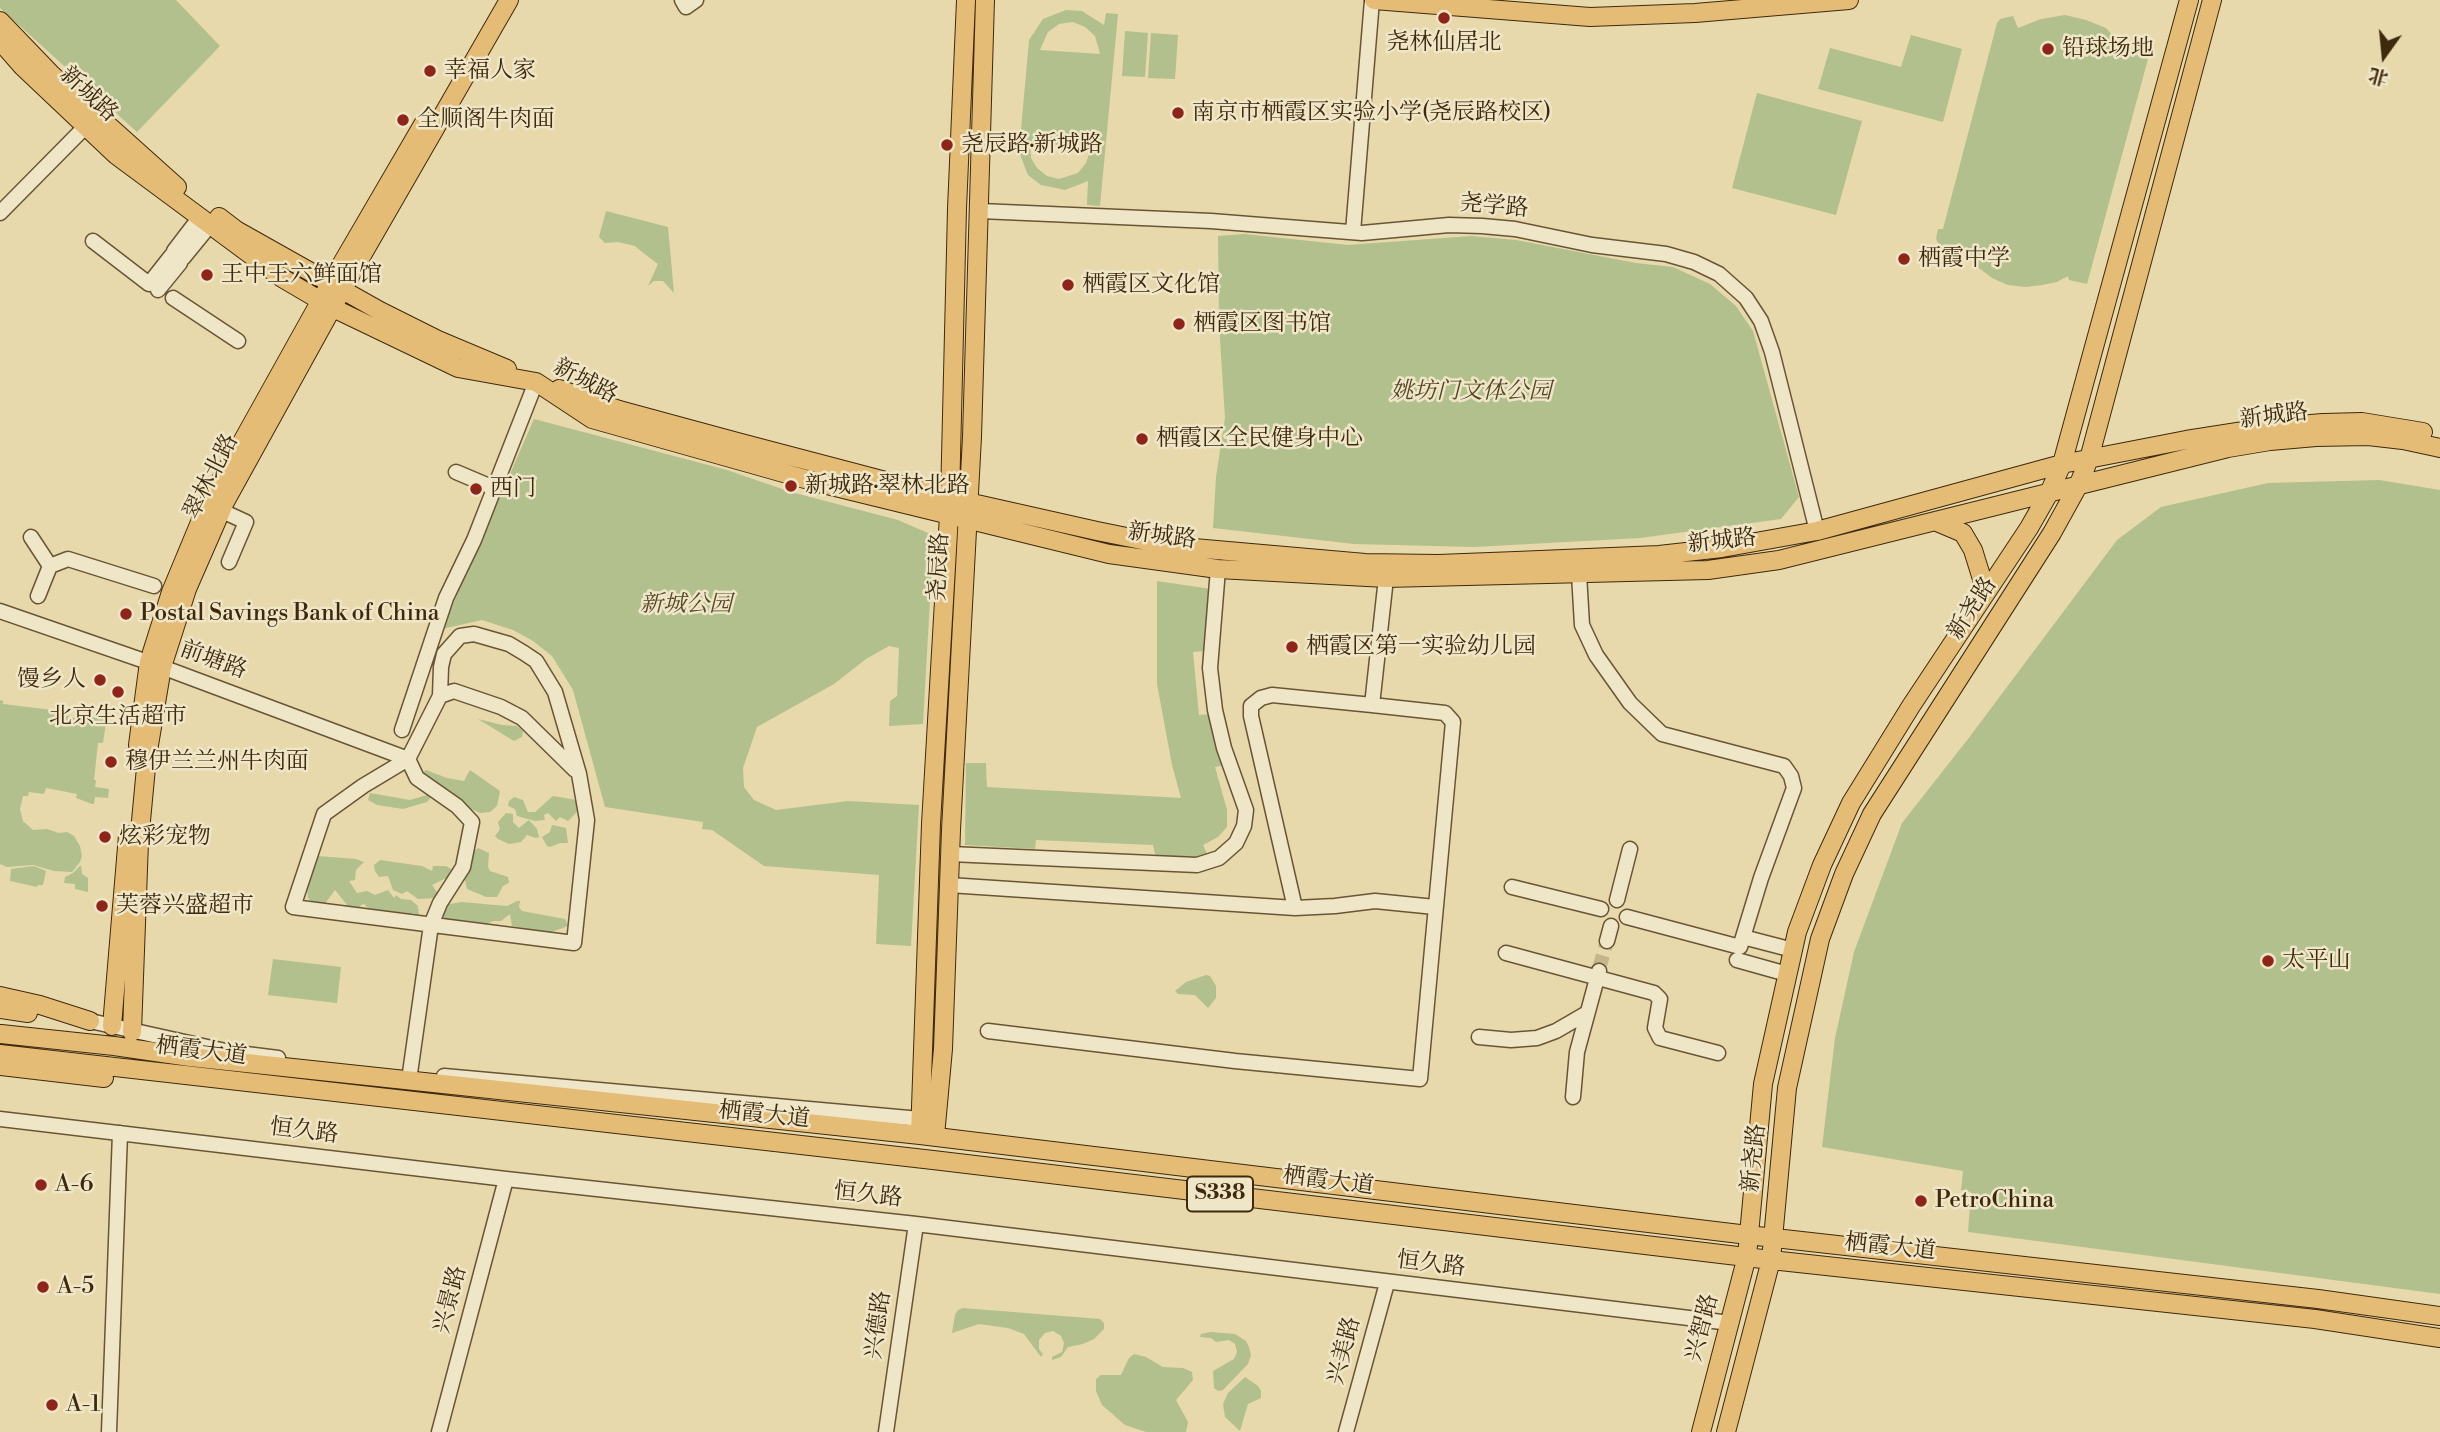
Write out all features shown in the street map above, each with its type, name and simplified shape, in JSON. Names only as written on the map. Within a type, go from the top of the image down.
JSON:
[{"type":"main road","name":"翠林北路","points":[[111,1026],[142,700],[155,665],[222,506],[336,287],[496,0]]},
{"type":"main road","name":"翠林北路","points":[[336,287],[509,0]]},
{"type":"main road","name":"尧辰路","points":[[925,1130],[931,824],[950,498],[965,0]]},
{"type":"main road","name":"尧辰路","points":[[925,1130],[943,1049],[980,211],[985,0]]},
{"type":"main road","points":[[1373,0],[1590,17],[1695,13],[1849,0]]},
{"type":"main road","name":"新尧路","points":[[1748,1235],[1763,1084],[1797,932],[1822,865],[1851,803],[2049,493],[2062,464],[2189,0]]},
{"type":"main road","name":"新尧路","points":[[1772,1237],[1787,1088],[1820,939],[1844,874],[1872,814],[2052,533],[2078,486],[2089,459],[2212,0]]},
{"type":"main road","name":"新城路","points":[[0,21],[52,75],[178,188],[236,230],[336,287],[438,340],[559,389],[645,417],[950,498],[1171,546],[1365,563],[1438,564],[1659,555],[1722,548],[1817,531],[2062,464],[2263,428],[2323,423],[2384,425],[2440,436]]},
{"type":"main road","name":"新城路","points":[[0,41],[23,67],[116,155],[282,278],[327,305],[458,368],[536,382],[592,418],[819,483],[1109,554],[1217,569],[1386,578],[1720,569],[1779,560],[2228,448],[2316,437],[2368,436],[2440,448]]},
{"type":"main road","name":"翠林北路","points":[[132,1032],[139,842],[155,665],[171,592],[208,503],[271,388],[327,305]]},
{"type":"main road","points":[[1937,522],[1964,533],[1973,550],[1986,592]]},
{"type":"main road","points":[[0,996],[90,1021]]},
{"type":"main road","points":[[0,1009],[90,1021]]},
{"type":"main road","name":"栖霞大道","points":[[1,1034],[114,1046],[190,1058],[925,1130],[1748,1235],[2318,1299],[2440,1316]]},
{"type":"main road","name":"栖霞大道","points":[[0,1054],[933,1160],[1771,1260],[2315,1319],[2440,1338]]},
{"type":"main road","points":[[0,1066],[155,1083],[268,1084]]},
{"type":"main road","name":"兴智路","points":[[1701,1432],[1747,1256],[1748,1235]]},
{"type":"main road","points":[[1726,1432],[1771,1260],[1772,1237]]},
{"type":"street","points":[[682,0],[686,7],[696,0]]},
{"type":"street","points":[[1353,232],[1373,0]]},
{"type":"street","points":[[0,213],[86,127]]},
{"type":"street","name":"尧学路","points":[[980,211],[1210,221],[1370,233],[1449,225],[1515,229],[1592,245],[1666,254],[1694,262],[1719,274],[1746,298],[1760,321],[1772,352],[1817,531]]},
{"type":"street","points":[[158,290],[177,257],[205,221]]},
{"type":"street","points":[[93,241],[149,284],[177,257]]},
{"type":"street","points":[[173,298],[238,341]]},
{"type":"street","points":[[401,730],[439,617],[474,540],[536,382]]},
{"type":"street","points":[[456,472],[494,488]]},
{"type":"street","points":[[222,506],[250,514]]},
{"type":"street","points":[[222,506],[246,522],[229,562]]},
{"type":"street","points":[[31,537],[50,566]]},
{"type":"street","points":[[38,596],[50,566],[68,559],[154,586]]},
{"type":"street","points":[[950,854],[1197,865],[1219,858],[1236,843],[1244,826],[1246,810],[1224,748],[1215,710],[1210,668],[1217,569]]},
{"type":"street","points":[[1579,574],[1582,625],[1596,655],[1630,702],[1662,734],[1784,766],[1791,776],[1794,788],[1760,878],[1740,948]]},
{"type":"street","points":[[1372,705],[1386,578]]},
{"type":"street","name":"前塘路","points":[[0,611],[155,665],[408,760]]},
{"type":"street","points":[[474,634],[509,644],[536,661],[555,692],[579,774],[587,820],[574,943],[293,907],[324,814],[363,786],[408,760],[440,696],[440,667],[444,654],[460,636],[474,634]]},
{"type":"street","points":[[440,696],[454,691],[501,707],[522,718],[579,774]]},
{"type":"street","points":[[988,1031],[1235,1061],[1420,1079],[1453,722],[1445,713],[1272,695],[1261,698],[1251,706],[1251,716],[1295,908]]},
{"type":"street","points":[[408,760],[417,778],[457,806],[472,822],[463,867],[440,903],[431,925],[410,1073]]},
{"type":"street","points":[[1617,900],[1630,849]]},
{"type":"street","points":[[949,885],[1295,908],[1375,901],[1435,907]]},
{"type":"street","points":[[1511,887],[1601,909]]},
{"type":"street","points":[[1627,917],[1740,948],[1793,950]]},
{"type":"street","points":[[1740,948],[1787,974]]},
{"type":"street","points":[[1506,953],[1598,973],[1654,993],[1660,999],[1655,1028],[1660,1038],[1718,1053]]},
{"type":"street","points":[[1573,1097],[1577,1052],[1598,973]]},
{"type":"street","points":[[1479,1037],[1511,1040],[1537,1038],[1556,1031],[1587,1013]]},
{"type":"street","points":[[90,1021],[230,1052],[925,1130]]},
{"type":"street","name":"恒久路","points":[[0,1119],[916,1224],[1730,1324]]},
{"type":"street","points":[[109,1432],[120,1133]]},
{"type":"street","name":"兴景路","points":[[439,1432],[506,1179]]},
{"type":"street","name":"兴德路","points":[[886,1432],[916,1224]]},
{"type":"street","name":"兴美路","points":[[1346,1432],[1387,1283]]},
{"type":"green space","points":[[0,0],[176,0],[220,46],[137,132],[0,8]]},
{"type":"green space","points":[[1066,10],[1082,11],[1104,25],[1106,13],[1118,14],[1100,206],[1087,205],[1088,181],[1065,190],[1041,185],[1028,175],[1019,152],[1029,40],[1043,19]],"holes":[[[1073,22],[1085,27],[1095,36],[1100,54],[1040,50],[1048,32],[1059,24]],[[1030,146],[1089,150],[1090,151],[1086,163],[1078,173],[1059,179],[1047,176],[1037,168],[1031,158]]]},
{"type":"green space","points":[[2065,15],[2106,28],[2120,44],[2127,59],[2131,53],[2148,59],[2087,284],[2069,280],[2068,276],[2042,285],[2008,285],[1979,268],[1962,246],[1959,252],[1939,246],[1936,238],[1938,229],[1943,229],[1997,23],[2000,19],[2013,16],[2018,28],[2041,19]]},
{"type":"green space","points":[[1125,31],[1148,33],[1145,77],[1122,76]]},
{"type":"green space","points":[[1151,33],[1178,35],[1175,79],[1148,78]]},
{"type":"green space","points":[[1911,35],[1962,49],[1943,122],[1818,89],[1830,48],[1901,67]]},
{"type":"green space","points":[[1757,93],[1862,121],[1836,215],[1732,188]]},
{"type":"green space","points":[[606,211],[668,227],[674,293],[663,281],[654,281],[648,286],[658,264],[635,246],[618,242],[605,243],[599,237]]},
{"type":"green space","name":"姚坊门文体公园","points":[[1244,234],[1348,245],[1471,236],[1516,240],[1636,263],[1673,267],[1710,284],[1736,306],[1753,331],[1799,497],[1781,519],[1640,538],[1474,547],[1354,544],[1213,528],[1216,477],[1225,418],[1219,323],[1218,236]]},
{"type":"green space","name":"新城公园","points":[[534,419],[727,470],[791,492],[898,520],[928,533],[933,546],[923,724],[889,726],[890,701],[897,696],[899,648],[889,646],[866,659],[834,684],[757,727],[743,768],[744,787],[754,800],[776,810],[848,801],[919,805],[911,946],[876,944],[879,875],[764,866],[712,830],[702,829],[703,822],[605,807],[573,690],[552,656],[513,630],[482,620],[442,629]]},
{"type":"green space","points":[[2379,480],[2440,490],[2440,1294],[1968,1232],[1971,1192],[1961,1190],[1963,1171],[1822,1147],[1835,1038],[1854,952],[1902,823],[2117,540],[2161,507],[2268,483]]},
{"type":"green space","points":[[1157,581],[1211,589],[1205,651],[1193,652],[1199,715],[1211,714],[1226,765],[1215,767],[1227,810],[1227,827],[1218,837],[1203,845],[1207,854],[1192,858],[1156,858],[1153,845],[1036,840],[1035,849],[965,845],[966,763],[986,763],[987,787],[1181,798],[1157,684]]},
{"type":"green space","points":[[0,700],[3,704],[60,711],[79,719],[81,715],[101,718],[108,709],[103,743],[98,743],[94,780],[95,787],[109,789],[108,798],[95,797],[92,804],[76,798],[77,794],[46,788],[44,794],[29,792],[28,796],[23,796],[20,809],[23,821],[33,830],[47,829],[59,833],[67,832],[74,836],[82,856],[72,872],[54,871],[33,865],[7,867],[0,864]]},
{"type":"green space","points":[[478,719],[517,726],[523,731],[522,737],[514,741]]},
{"type":"green space","points":[[426,770],[464,781],[470,770],[500,791],[497,806],[490,812],[480,813],[469,808],[421,774]]},
{"type":"green space","points":[[370,793],[410,800],[430,794],[431,797],[427,802],[403,809],[377,805],[368,800]]},
{"type":"green space","points":[[553,796],[577,800],[580,809],[568,821],[560,817],[556,821],[548,813],[544,815],[545,820],[535,821],[517,816],[515,809],[508,806],[514,797],[523,800],[528,812],[535,812]]},
{"type":"green space","points":[[506,813],[513,814],[513,822],[519,828],[529,820],[537,829],[539,837],[527,835],[521,842],[509,844],[498,839],[495,836],[500,829],[498,822]]},
{"type":"green space","points":[[552,825],[566,828],[568,843],[547,846],[542,837],[550,832]]},
{"type":"green space","points":[[478,848],[489,853],[490,871],[508,877],[509,883],[503,886],[497,897],[486,897],[467,889],[464,875],[470,854]]},
{"type":"green space","points":[[318,856],[364,862],[356,870],[355,880],[349,881],[357,893],[367,891],[375,895],[388,890],[394,898],[396,895],[401,899],[411,900],[418,906],[419,917],[413,913],[408,917],[373,914],[364,904],[359,910],[351,910],[335,890],[324,905],[313,903],[308,898],[307,886]]},
{"type":"green space","points":[[380,860],[422,866],[432,871],[433,866],[446,866],[451,869],[452,876],[449,880],[446,878],[432,885],[439,895],[435,898],[418,899],[407,891],[402,894],[393,890],[388,876],[379,877],[374,865]]},
{"type":"green space","points":[[81,865],[82,874],[88,878],[88,892],[75,889],[75,884],[64,883],[65,877]]},
{"type":"green space","points":[[34,866],[46,871],[43,885],[37,887],[10,881],[11,869]]},
{"type":"green space","points":[[520,901],[519,907],[522,911],[565,919],[568,926],[539,934],[512,926],[510,914],[501,921],[485,925],[457,923],[441,915],[444,905],[461,902],[507,906]]},
{"type":"green space","points":[[273,959],[341,967],[337,1003],[268,995]]},
{"type":"green space","points":[[1210,976],[1216,986],[1216,998],[1208,1008],[1195,995],[1178,994],[1175,991],[1186,982]]},
{"type":"green space","points":[[963,1308],[1100,1319],[1104,1323],[1104,1329],[1094,1339],[1068,1347],[1061,1357],[1052,1360],[1052,1357],[1062,1352],[1064,1343],[1061,1336],[1053,1331],[1045,1333],[1039,1340],[1039,1349],[1043,1354],[1041,1357],[1024,1334],[1008,1328],[979,1324],[952,1333],[955,1315]]},
{"type":"green space","points":[[1201,1334],[1235,1334],[1246,1341],[1251,1355],[1248,1364],[1223,1390],[1218,1391],[1214,1388],[1213,1371],[1234,1359],[1237,1352],[1235,1344],[1229,1340],[1216,1342],[1211,1338],[1200,1337]]},
{"type":"green space","points":[[1134,1354],[1146,1357],[1163,1367],[1183,1368],[1192,1372],[1193,1380],[1176,1400],[1188,1422],[1186,1432],[1146,1432],[1125,1425],[1102,1405],[1096,1391],[1096,1379],[1101,1375],[1121,1375],[1129,1358]]},
{"type":"green space","points":[[1245,1377],[1258,1386],[1261,1398],[1248,1404],[1240,1431],[1225,1417],[1223,1404],[1228,1393]]},
{"type":"tunnel","points":[[1599,969],[1607,941]]},
{"type":"place","name":"尧林仙居北","points":[[1444,18]]},
{"type":"place","name":"铅球场地","points":[[2048,49]]},
{"type":"place","name":"幸福人家","points":[[430,71]]},
{"type":"place","name":"南京市栖霞区实验小学(尧辰路校区)","points":[[1178,113]]},
{"type":"place","name":"全顺阁牛肉面","points":[[403,120]]},
{"type":"place","name":"尧辰路·新城路","points":[[947,145]]},
{"type":"place","name":"栖霞中学","points":[[1904,259]]},
{"type":"place","name":"王中王六鲜面馆","points":[[207,275]]},
{"type":"place","name":"栖霞区文化馆","points":[[1068,285]]},
{"type":"place","name":"栖霞区图书馆","points":[[1179,324]]},
{"type":"place","name":"栖霞区全民健身中心","points":[[1142,439]]},
{"type":"place","name":"新城路·翠林北路","points":[[791,486]]},
{"type":"place","name":"西门","points":[[476,489]]},
{"type":"place","name":"Postal Savings Bank of China","points":[[126,614]]},
{"type":"place","name":"栖霞区第一实验幼儿园","points":[[1292,647]]},
{"type":"place","name":"馒乡人","points":[[100,680]]},
{"type":"place","name":"北京生活超市","points":[[118,692]]},
{"type":"place","name":"穆伊兰兰州牛肉面","points":[[111,762]]},
{"type":"place","name":"炫彩宠物","points":[[105,837]]},
{"type":"place","name":"芙蓉兴盛超市","points":[[102,906]]},
{"type":"place","name":"太平山","points":[[2268,961]]},
{"type":"place","name":"A-6","points":[[41,1185]]},
{"type":"place","name":"PetroChina","points":[[1921,1201]]},
{"type":"place","name":"A-5","points":[[43,1287]]},
{"type":"place","name":"A-1","points":[[52,1405]]}]
